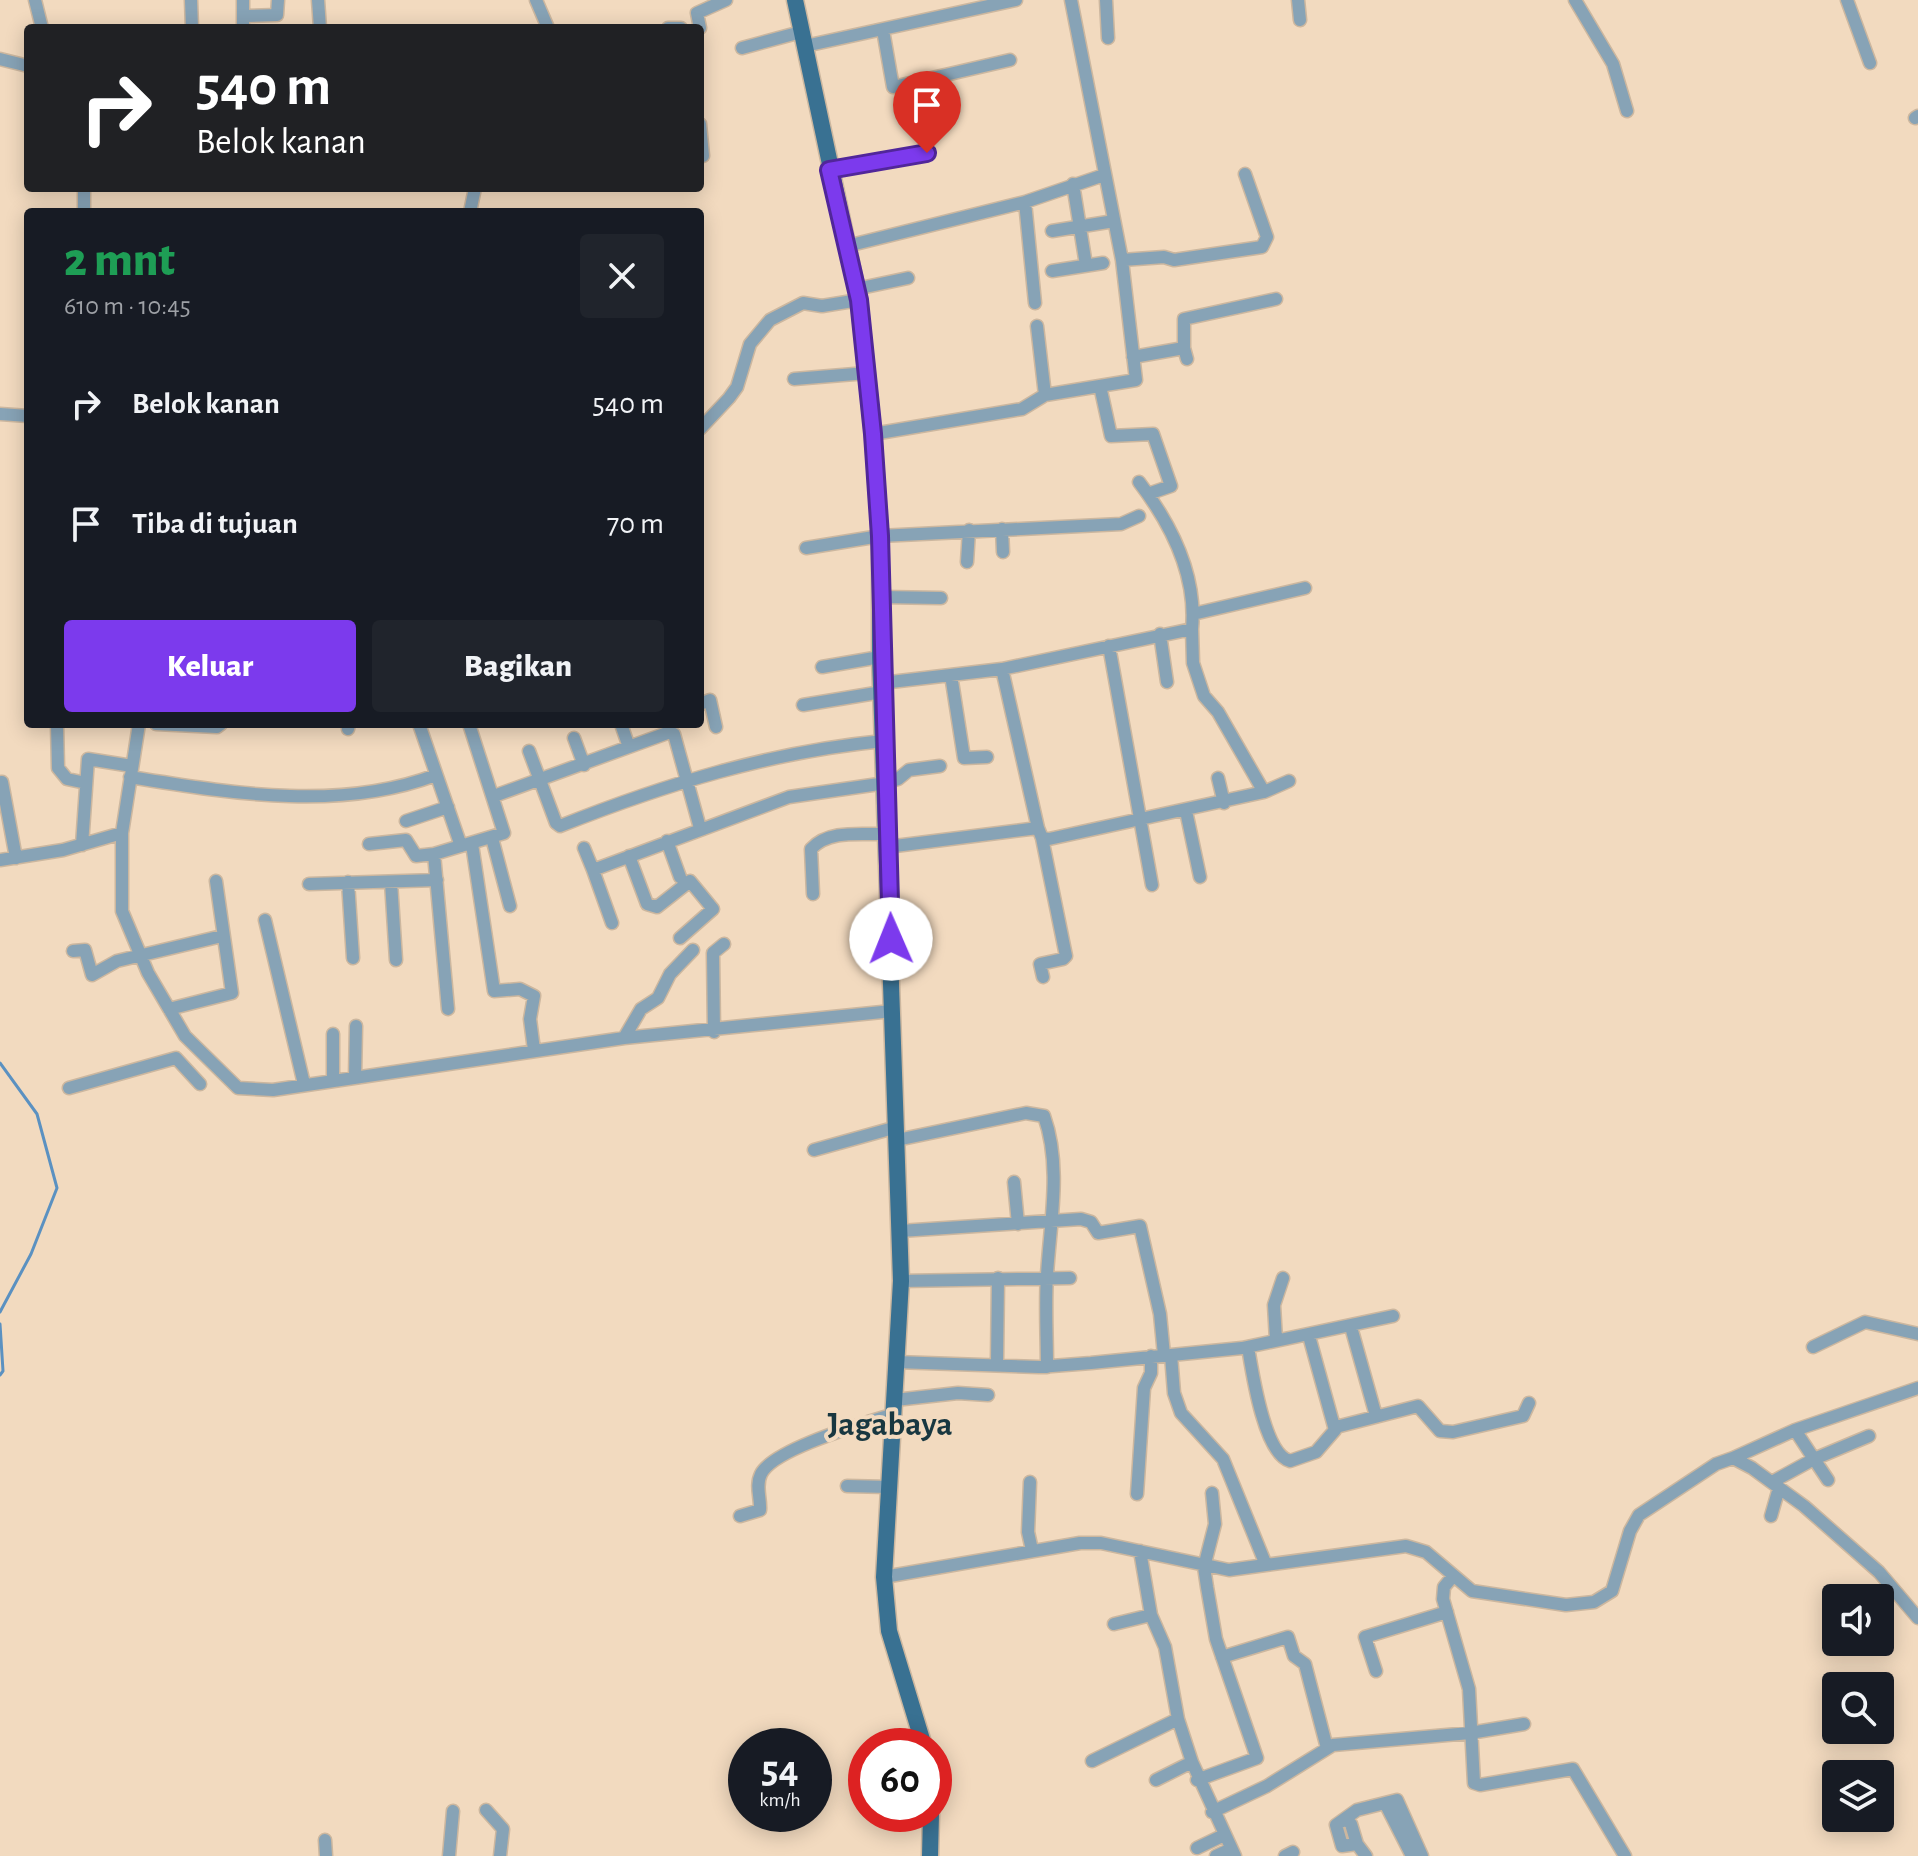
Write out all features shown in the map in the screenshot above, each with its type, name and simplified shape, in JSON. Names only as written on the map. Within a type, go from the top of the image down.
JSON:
[{"type":"main road","points":[[795,0],[858,294],[873,434],[880,536],[880,657],[901,1281],[884,1577],[889,1631],[919,1728]]},
{"type":"main road","points":[[930,1856],[931,1832]]},
{"type":"street","points":[[35,0],[41,24]]},
{"type":"street","points":[[191,0],[192,24]]},
{"type":"street","points":[[243,0],[243,22],[277,15],[278,0]]},
{"type":"street","points":[[318,0],[320,24]]},
{"type":"street","points":[[536,0],[546,24]]},
{"type":"street","points":[[699,24],[697,13],[726,0]]},
{"type":"street","points":[[742,48],[883,30],[1016,0]]},
{"type":"street","points":[[873,434],[1022,409],[1045,395],[1136,380],[1122,260],[1071,0]]},
{"type":"street","points":[[1106,0],[1108,38]]},
{"type":"street","points":[[1298,0],[1300,20]]},
{"type":"street","points":[[1575,0],[1613,64],[1627,111]]},
{"type":"street","points":[[1844,2],[1870,63]]},
{"type":"street","points":[[883,30],[887,89],[1010,60]]},
{"type":"street","points":[[0,59],[24,65]]},
{"type":"street","points":[[829,170],[927,153]]},
{"type":"street","points":[[1122,260],[1164,257],[1174,260],[1262,247],[1267,237],[1245,174]]},
{"type":"street","points":[[847,246],[1025,202],[1104,175]]},
{"type":"street","points":[[1073,184],[1086,265]]},
{"type":"street","points":[[1025,202],[1035,303]]},
{"type":"street","points":[[1052,231],[1108,222]]},
{"type":"street","points":[[1052,271],[1103,263]]},
{"type":"street","points":[[704,424],[729,398],[750,344],[770,320],[803,303],[822,306],[908,278]]},
{"type":"street","points":[[1133,357],[1185,353],[1184,319],[1276,299]]},
{"type":"street","points":[[1037,326],[1045,395]]},
{"type":"street","points":[[794,379],[867,373]]},
{"type":"street","points":[[1100,386],[1111,436],[1153,434],[1171,486],[1148,494]]},
{"type":"street","points":[[0,414],[24,416]]},
{"type":"street","points":[[1139,482],[1161,510],[1182,556],[1193,614],[1195,675],[1204,696],[1218,712],[1264,792]]},
{"type":"street","points":[[806,548],[880,536],[1121,524],[1139,516]]},
{"type":"street","points":[[1002,529],[1003,552]]},
{"type":"street","points":[[967,562],[969,530]]},
{"type":"street","points":[[1193,614],[1305,588]]},
{"type":"street","points":[[882,597],[941,598]]},
{"type":"street","points":[[803,705],[951,675],[1002,669],[1192,629]]},
{"type":"street","points":[[1160,634],[1167,682]]},
{"type":"street","points":[[1109,646],[1152,885]]},
{"type":"street","points":[[822,667],[880,657]]},
{"type":"street","points":[[1002,669],[1066,956],[1040,964],[1043,977]]},
{"type":"street","points":[[951,675],[964,758],[987,757]]},
{"type":"street","points":[[704,702],[710,700],[716,727]]},
{"type":"street","points":[[57,728],[59,772],[67,779],[86,783]]},
{"type":"street","points":[[138,728],[122,833],[122,911],[140,954],[185,1036],[238,1088],[273,1090],[624,1038],[714,1032],[892,1011]]},
{"type":"street","points":[[420,728],[448,807],[467,845],[494,991],[520,989],[534,996],[530,1019],[534,1050]]},
{"type":"street","points":[[369,844],[406,840],[416,856],[503,835],[505,830],[470,728]]},
{"type":"street","points":[[622,728],[629,747]]},
{"type":"street","points":[[494,796],[540,782],[671,728],[700,828]]},
{"type":"street","points":[[574,738],[584,765]]},
{"type":"street","points":[[529,751],[556,823],[560,826],[684,779],[782,755],[883,741]]},
{"type":"street","points":[[82,845],[89,758],[131,772],[240,794],[320,797],[381,790],[436,775]]},
{"type":"street","points":[[593,870],[789,797],[886,783],[898,779],[909,770],[940,766]]},
{"type":"street","points":[[1218,778],[1224,803]]},
{"type":"street","points":[[813,894],[811,849],[835,835],[887,840],[1040,833],[1186,811],[1264,792],[1289,781]]},
{"type":"street","points":[[2,782],[16,858]]},
{"type":"street","points":[[406,821],[448,807]]},
{"type":"street","points":[[1186,811],[1200,877]]},
{"type":"street","points":[[0,860],[82,845],[122,833]]},
{"type":"street","points":[[492,838],[510,906]]},
{"type":"street","points":[[667,841],[680,877]]},
{"type":"street","points":[[584,848],[612,923]]},
{"type":"street","points":[[434,854],[448,1009]]},
{"type":"street","points":[[629,856],[647,904],[657,907],[690,881],[713,909],[680,938]]},
{"type":"street","points":[[309,884],[437,880]]},
{"type":"street","points":[[169,1009],[231,994],[216,881]]},
{"type":"street","points":[[348,882],[353,958]]},
{"type":"street","points":[[391,882],[396,960]]},
{"type":"street","points":[[265,920],[304,1084]]},
{"type":"street","points":[[73,951],[85,950],[92,975],[116,961],[222,936]]},
{"type":"street","points":[[714,1032],[713,953],[724,944]]},
{"type":"street","points":[[624,1038],[641,1009],[658,998],[670,974],[693,950]]},
{"type":"street","points":[[355,1077],[356,1026]]},
{"type":"street","points":[[333,1034],[333,1080]]},
{"type":"street","points":[[69,1088],[176,1058],[200,1084]]},
{"type":"street","points":[[814,1150],[897,1133],[1026,1113],[1044,1116],[1052,1138],[1054,1167],[1047,1277],[1047,1367]]},
{"type":"street","points":[[1014,1182],[1018,1224]]},
{"type":"street","points":[[900,1231],[1087,1219],[1098,1233],[1140,1226],[1160,1314],[1162,1355],[1181,1413],[1223,1459],[1266,1565]]},
{"type":"street","points":[[997,1363],[998,1278]]},
{"type":"street","points":[[901,1281],[1070,1278]]},
{"type":"street","points":[[1276,1340],[1274,1305],[1283,1278]]},
{"type":"street","points":[[896,1362],[1047,1367],[1248,1347],[1393,1316]]},
{"type":"street","points":[[1813,1347],[1870,1321],[1918,1334]]},
{"type":"street","points":[[1351,1327],[1376,1416]]},
{"type":"street","points":[[1309,1336],[1336,1427]]},
{"type":"street","points":[[1248,1347],[1257,1399],[1282,1459],[1297,1460],[1316,1452],[1336,1427],[1418,1406],[1440,1431],[1453,1432],[1523,1416],[1529,1403]]},
{"type":"street","points":[[1137,1494],[1144,1388],[1162,1355]]},
{"type":"street","points":[[884,1577],[1090,1542],[1229,1570],[1410,1546],[1426,1552],[1465,1588],[1566,1605],[1594,1602],[1612,1591],[1632,1525],[1647,1508],[1697,1475],[1795,1430],[1918,1388]]},
{"type":"street","points":[[740,1516],[760,1510],[757,1486],[768,1465],[839,1430],[895,1407],[946,1394],[988,1395]]},
{"type":"street","points":[[1795,1430],[1828,1480]]},
{"type":"street","points":[[1771,1516],[1776,1485],[1814,1459],[1869,1436]]},
{"type":"street","points":[[1733,1458],[1776,1485],[1879,1572],[1918,1618]]},
{"type":"street","points":[[1030,1482],[1028,1532],[1032,1550]]},
{"type":"street","points":[[847,1486],[889,1487]]},
{"type":"street","points":[[1197,1780],[1257,1758],[1222,1657],[1204,1567],[1215,1527],[1212,1493]]},
{"type":"street","points":[[1140,1551],[1151,1615],[1165,1647],[1178,1719],[1197,1780],[1233,1852],[1216,1856]]},
{"type":"street","points":[[1453,1576],[1443,1592],[1469,1689],[1476,1785],[1573,1769],[1625,1856]]},
{"type":"street","points":[[1376,1671],[1365,1637],[1447,1612]]},
{"type":"street","points":[[1114,1624],[1151,1615]]},
{"type":"street","points":[[1222,1657],[1288,1637],[1294,1656],[1305,1664],[1327,1748]]},
{"type":"street","points":[[1092,1761],[1178,1719]]},
{"type":"street","points":[[1212,1812],[1267,1786],[1327,1748],[1339,1744],[1470,1733],[1524,1724]]},
{"type":"street","points":[[1156,1780],[1192,1762]]},
{"type":"street","points":[[1366,1856],[1357,1844],[1351,1824],[1345,1819],[1357,1810],[1412,1796]]},
{"type":"street","points":[[1391,1802],[1412,1856]]},
{"type":"street","points":[[1391,1802],[1422,1856]]},
{"type":"street","points":[[486,1810],[503,1829],[500,1856]]},
{"type":"street","points":[[449,1856],[453,1811]]},
{"type":"street","points":[[1197,1848],[1224,1835]]},
{"type":"street","points":[[325,1840],[326,1856]]},
{"type":"waterway","points":[[0,1063],[37,1114],[57,1188],[31,1254],[0,1312]]},
{"type":"waterway","points":[[0,1324],[3,1371],[0,1375]]},
{"type":"district","name":"Jagabaya","points":[[890,1425]]},
{"type":"route","points":[[891,939],[880,657],[880,536],[873,434],[859,300],[829,170],[927,153]]}]
